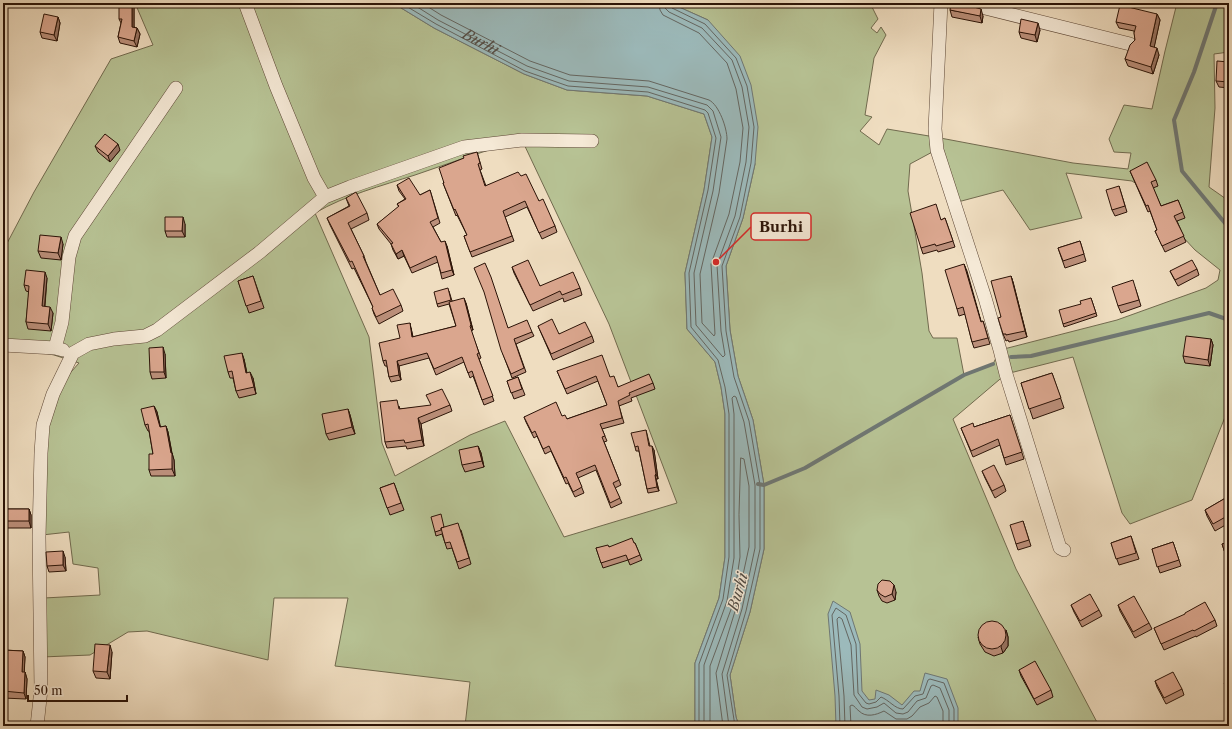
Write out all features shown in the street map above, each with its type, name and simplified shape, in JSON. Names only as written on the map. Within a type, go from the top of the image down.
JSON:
[{"type":"street","points":[[245,3],[276,86],[314,178],[325,198]]},
{"type":"street","points":[[941,3],[935,129],[936,150],[985,298],[1006,374],[1060,548],[1064,550]]},
{"type":"street","points":[[965,3],[1130,44]]},
{"type":"street","points":[[54,348],[62,322],[69,257],[75,236],[176,88]]},
{"type":"street","points":[[37,726],[41,689],[39,537],[43,425],[53,394],[73,353],[89,344],[114,339],[145,336],[157,330],[260,252],[325,198],[350,187],[464,147],[522,140],[558,142],[592,141]]},
{"type":"street","points":[[3,345],[54,348],[73,353]]},
{"type":"green space","points":[[135,3],[393,3],[434,28],[524,74],[567,90],[647,96],[704,114],[712,137],[704,190],[685,273],[687,329],[715,362],[721,387],[725,414],[725,557],[719,598],[695,663],[695,726],[465,726],[470,682],[335,666],[348,598],[274,598],[268,660],[147,631],[128,632],[90,655],[42,657],[44,598],[100,595],[98,568],[73,564],[69,532],[42,535],[42,442],[54,396],[79,363],[54,355],[8,345],[3,323],[3,251],[34,192],[111,59],[153,45]],"holes":[[[522,140],[609,324],[677,503],[564,537],[505,421],[470,435],[395,476],[382,443],[369,337],[315,213],[364,191]]]},
{"type":"green space","points":[[670,3],[870,3],[878,19],[871,28],[877,33],[881,27],[886,35],[874,58],[865,115],[872,117],[860,131],[879,145],[887,129],[1073,163],[1128,169],[1131,153],[1114,152],[1109,139],[1124,105],[1152,109],[1177,3],[1229,3],[1229,52],[1214,54],[1215,108],[1209,187],[1229,201],[1229,407],[1192,500],[1130,524],[1122,513],[1073,357],[1006,374],[953,419],[1016,569],[1099,726],[739,726],[736,717],[730,675],[750,612],[764,549],[764,485],[753,420],[738,376],[730,330],[726,266],[743,218],[755,164],[708,20]],"holes":[[[936,150],[954,203],[1003,190],[1030,230],[1082,218],[1066,173],[1132,181],[1149,192],[1157,209],[1195,250],[1220,270],[1218,280],[1206,288],[1117,320],[1000,350],[993,364],[964,375],[957,338],[933,338],[929,331],[922,273],[908,191],[910,164]]]},
{"type":"water","points":[[393,3],[670,3],[708,20],[740,56],[751,85],[758,127],[755,164],[743,218],[726,266],[730,330],[738,376],[753,420],[764,485],[764,549],[750,612],[730,675],[736,717],[739,726],[695,726],[695,663],[719,598],[725,557],[725,414],[721,387],[715,362],[687,329],[685,273],[704,190],[712,137],[704,114],[647,96],[567,90],[524,74],[434,28]]},
{"type":"water","points":[[833,601],[850,612],[860,644],[862,691],[869,700],[875,699],[876,690],[889,695],[902,705],[914,691],[920,691],[925,673],[947,679],[958,708],[958,726],[836,726],[828,614]]},
{"type":"building","points":[[119,3],[132,3],[132,27],[137,28],[134,41],[118,37],[122,19],[119,19]]},
{"type":"building","points":[[951,3],[959,3],[981,9],[980,16],[950,10]]},
{"type":"building","points":[[1120,5],[1157,14],[1150,46],[1157,48],[1151,67],[1125,59],[1130,45],[1135,40],[1134,33],[1136,26],[1116,22]]},
{"type":"building","points":[[44,14],[58,17],[54,35],[40,32]]},
{"type":"building","points":[[1021,19],[1038,23],[1035,35],[1019,32]]},
{"type":"building","points":[[1217,61],[1229,62],[1229,82],[1216,81]]},
{"type":"building","points":[[105,134],[118,144],[108,156],[95,146]]},
{"type":"building","points":[[477,152],[480,163],[478,164],[485,186],[518,172],[521,176],[526,174],[539,201],[543,199],[555,226],[539,233],[525,201],[503,211],[512,236],[470,252],[464,236],[467,235],[455,209],[454,210],[443,183],[439,168],[464,158],[463,156]]},
{"type":"building","points":[[1147,162],[1156,180],[1151,182],[1161,206],[1178,200],[1183,212],[1174,216],[1184,236],[1162,246],[1155,231],[1157,230],[1148,205],[1146,206],[1130,171]]},
{"type":"building","points":[[409,178],[420,195],[430,190],[438,218],[430,222],[441,242],[445,241],[452,270],[441,273],[436,256],[410,268],[402,250],[396,254],[391,244],[393,243],[377,224],[399,206],[397,204],[406,199],[397,185]]},
{"type":"building","points":[[1119,186],[1125,206],[1112,210],[1106,190]]},
{"type":"building","points":[[356,192],[367,213],[348,223],[364,256],[380,295],[393,289],[401,305],[376,317],[352,261],[350,262],[327,218],[350,206],[346,198]]},
{"type":"building","points":[[936,204],[941,220],[945,218],[953,241],[936,246],[935,244],[921,248],[910,213]]},
{"type":"building","points":[[165,217],[183,217],[182,231],[165,231]]},
{"type":"building","points":[[40,235],[61,237],[58,253],[38,251]]},
{"type":"building","points":[[1080,241],[1084,254],[1063,261],[1058,248]]},
{"type":"building","points":[[528,260],[540,286],[573,272],[580,288],[562,295],[560,291],[530,305],[512,267]]},
{"type":"building","points":[[1192,260],[1197,269],[1175,280],[1170,271]]},
{"type":"building","points":[[485,263],[508,328],[527,320],[532,332],[514,339],[524,368],[511,374],[501,350],[484,292],[474,268]]},
{"type":"building","points":[[964,264],[981,322],[983,321],[988,338],[972,342],[963,307],[957,309],[945,270]]},
{"type":"building","points":[[26,270],[45,272],[42,306],[50,307],[48,324],[26,322],[29,286],[24,285]]},
{"type":"building","points":[[253,276],[261,301],[246,306],[238,281]]},
{"type":"building","points":[[1011,276],[1025,331],[1006,335],[1003,334],[998,318],[1001,317],[991,281]]},
{"type":"building","points":[[1133,280],[1139,300],[1118,306],[1112,287]]},
{"type":"building","points":[[448,288],[451,300],[437,304],[434,292]]},
{"type":"building","points":[[464,298],[470,326],[479,353],[477,354],[493,396],[482,400],[472,371],[468,373],[462,357],[434,369],[427,353],[397,361],[399,375],[389,377],[386,360],[383,361],[379,343],[400,338],[397,325],[410,323],[412,337],[456,326],[449,302]]},
{"type":"building","points":[[1091,298],[1096,313],[1063,324],[1059,310],[1081,304],[1080,301]]},
{"type":"building","points":[[552,319],[559,334],[585,322],[592,336],[551,354],[538,326]]},
{"type":"building","points":[[1186,336],[1211,339],[1208,360],[1183,356]]},
{"type":"building","points":[[163,347],[164,372],[150,372],[149,348]]},
{"type":"building","points":[[242,353],[246,373],[250,372],[254,387],[236,391],[232,371],[228,372],[224,356]]},
{"type":"building","points":[[602,355],[610,377],[614,376],[618,387],[649,374],[653,383],[629,393],[630,395],[618,401],[622,418],[600,424],[605,436],[602,437],[619,480],[613,483],[620,498],[610,503],[595,465],[576,473],[582,487],[573,492],[566,477],[564,478],[549,446],[543,449],[535,431],[532,433],[524,417],[556,402],[562,416],[565,415],[567,419],[607,405],[596,376],[565,389],[557,371]]},
{"type":"building","points":[[1052,373],[1061,398],[1029,409],[1021,383]]},
{"type":"building","points":[[518,377],[522,389],[511,393],[507,381]]},
{"type":"building","points":[[442,389],[450,405],[418,418],[422,440],[405,443],[404,440],[385,442],[380,402],[397,400],[399,409],[431,405],[426,395]]},
{"type":"building","points":[[154,406],[160,427],[166,426],[172,453],[172,469],[149,470],[149,454],[153,454],[148,424],[145,425],[141,409]]},
{"type":"building","points":[[348,409],[352,427],[326,434],[322,414]]},
{"type":"building","points":[[1010,415],[1022,452],[1004,458],[998,439],[971,451],[961,428],[973,423],[974,427]]},
{"type":"building","points":[[646,430],[649,446],[652,446],[657,487],[647,489],[638,446],[635,447],[631,433]]},
{"type":"building","points":[[478,446],[482,461],[462,465],[459,450]]},
{"type":"building","points":[[994,465],[1004,485],[992,491],[982,471]]},
{"type":"building","points":[[394,483],[401,503],[387,508],[380,488]]},
{"type":"building","points":[[1229,496],[1229,515],[1213,524],[1205,510]]},
{"type":"building","points":[[3,509],[29,509],[29,521],[3,521]]},
{"type":"building","points":[[441,514],[444,527],[435,532],[431,517]]},
{"type":"building","points":[[1023,521],[1029,540],[1016,544],[1010,525]]},
{"type":"building","points":[[458,523],[469,558],[457,562],[450,542],[445,543],[441,528]]},
{"type":"building","points":[[1131,536],[1136,553],[1116,559],[1111,543]]},
{"type":"building","points":[[632,538],[640,555],[628,560],[626,555],[601,563],[596,548],[608,545],[609,547]]},
{"type":"building","points":[[1173,542],[1179,560],[1157,567],[1152,549]]},
{"type":"building","points":[[1229,542],[1229,558],[1227,559],[1222,544]]},
{"type":"building","points":[[63,551],[63,565],[47,566],[46,552]]},
{"type":"building","points":[[882,580],[890,581],[894,585],[892,594],[885,597],[877,590],[878,584]]},
{"type":"building","points":[[1090,594],[1099,610],[1080,621],[1071,605]]},
{"type":"building","points":[[1134,596],[1149,623],[1133,632],[1118,605]]},
{"type":"building","points":[[1205,602],[1215,620],[1194,631],[1193,630],[1161,644],[1154,628],[1185,614]]},
{"type":"building","points":[[992,621],[1002,625],[1006,635],[1002,645],[992,649],[982,645],[978,635],[982,625]]},
{"type":"building","points":[[95,644],[110,645],[107,672],[93,671]]},
{"type":"building","points":[[3,650],[23,651],[22,672],[25,672],[24,693],[3,691]]},
{"type":"building","points":[[1035,661],[1051,690],[1034,699],[1019,670]]},
{"type":"building","points":[[1173,672],[1182,689],[1164,698],[1155,681]]},
{"type":"building","points":[[1229,680],[1229,691],[1224,683]]},
{"type":"building","points":[[58,722],[71,722],[71,726],[57,726]]},
{"type":"building","points":[[1229,722],[1229,726],[1222,726]]},
{"type":"waterway","points":[[1217,3],[1194,72],[1174,120],[1182,171],[1229,228]]},
{"type":"waterway","points":[[1011,357],[1031,356],[1209,313],[1229,320]]},
{"type":"waterway","points":[[758,484],[764,485],[805,468],[964,375],[993,364]]},
{"type":"place","name":"Burhi","points":[[716,262]]}]
